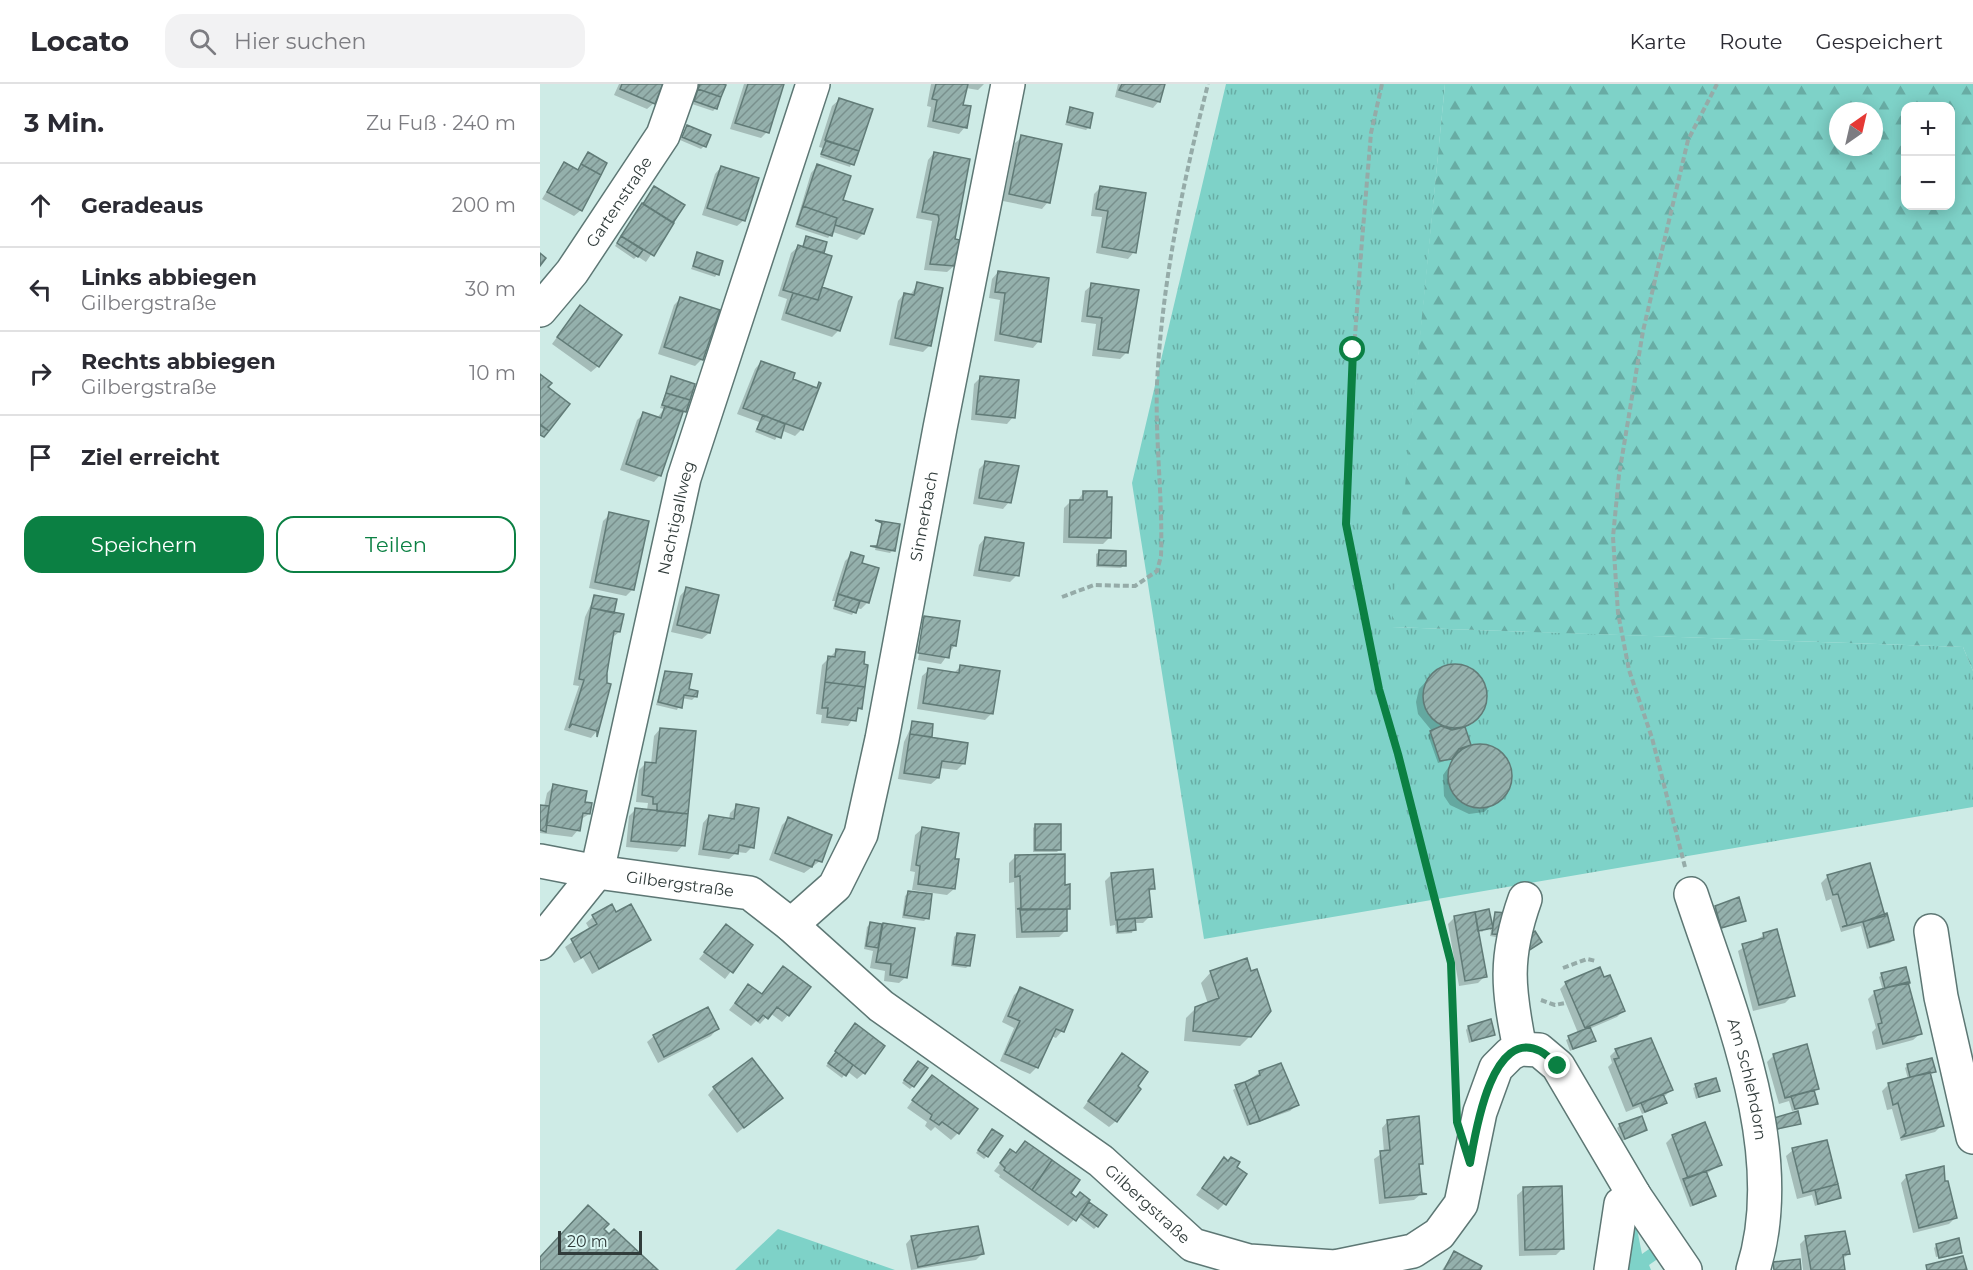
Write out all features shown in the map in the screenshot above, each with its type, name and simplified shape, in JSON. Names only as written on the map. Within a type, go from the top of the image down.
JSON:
[{"type":"street","name":"Gartenstraße","points":[[540,310],[572,272],[663,135],[681,84]]},
{"type":"street","name":"Nachtigallweg","points":[[540,943],[597,872],[684,478],[813,84]]},
{"type":"street","name":"Sinnerbach","points":[[791,925],[835,886],[861,834],[885,728],[938,439],[1008,84]]},
{"type":"street","name":"Gilbergstraße","points":[[540,861],[597,872],[750,893],[791,925],[881,1006],[1101,1161],[1193,1245],[1249,1261],[1335,1267],[1413,1251],[1439,1234],[1461,1204],[1480,1112],[1496,1068],[1510,1054],[1521,1049]]},
{"type":"street","name":"Am Schlehdorn","points":[[1691,894],[1738,1039],[1755,1102],[1764,1186],[1762,1222],[1753,1270]]},
{"type":"street","points":[[1525,899],[1512,937],[1509,965],[1509,984],[1521,1049],[1539,1050],[1558,1066],[1634,1195],[1685,1270]]},
{"type":"street","points":[[1931,931],[1941,997],[1973,1137]]},
{"type":"street","points":[[1611,1270],[1621,1204],[1634,1195]]},
{"type":"path","points":[[1062,597],[1094,585],[1135,586],[1157,571],[1161,556],[1157,385],[1166,287],[1185,170],[1208,84]]},
{"type":"path","points":[[1382,84],[1371,133],[1360,264],[1353,350],[1346,524],[1379,689],[1401,765],[1451,963],[1455,1088]]},
{"type":"path","points":[[1691,894],[1652,738],[1629,670],[1618,613],[1613,537],[1619,475],[1643,331],[1688,140],[1717,84]]},
{"type":"path","points":[[1563,968],[1587,959],[1596,961]]},
{"type":"green space","points":[[1226,84],[1445,84],[1392,627],[1963,647],[1973,671],[1973,807],[1204,939],[1132,483]]},
{"type":"green space","points":[[1445,84],[1973,84],[1973,671],[1963,647],[1391,627]]},
{"type":"green space","points":[[1634,1214],[1642,1254],[1659,1242],[1666,1253],[1649,1265],[1651,1270],[1616,1270]]},
{"type":"green space","points":[[778,1229],[895,1270],[735,1270]]},
{"type":"building","points":[[622,84],[663,84],[655,104],[620,89]]},
{"type":"building","points":[[700,84],[726,85],[721,97],[698,89]]},
{"type":"building","points":[[748,84],[784,84],[769,133],[735,123]]},
{"type":"building","points":[[936,84],[968,84],[963,105],[971,106],[967,128],[933,121],[937,100],[932,99]]},
{"type":"building","points":[[1122,84],[1165,84],[1160,102],[1119,90]]},
{"type":"building","points":[[698,89],[721,97],[717,109],[694,101]]},
{"type":"building","points":[[839,98],[873,109],[859,151],[825,140]]},
{"type":"building","points":[[1070,107],[1093,113],[1090,128],[1067,122]]},
{"type":"building","points":[[687,125],[711,135],[706,147],[682,137]]},
{"type":"building","points":[[1021,135],[1062,144],[1050,203],[1009,194]]},
{"type":"building","points":[[826,141],[859,151],[854,165],[821,154]]},
{"type":"building","points":[[588,152],[607,163],[601,175],[581,164]]},
{"type":"building","points":[[934,152],[970,159],[955,239],[960,240],[955,266],[930,264],[939,219],[938,215],[922,212]]},
{"type":"building","points":[[564,162],[578,170],[581,164],[601,175],[582,211],[547,192]]},
{"type":"building","points":[[817,164],[851,176],[843,200],[873,209],[864,234],[835,225],[837,218],[803,206]]},
{"type":"building","points":[[721,166],[759,178],[745,221],[707,208]]},
{"type":"building","points":[[654,186],[685,205],[673,223],[643,204]]},
{"type":"building","points":[[1100,186],[1146,193],[1136,253],[1102,247],[1108,211],[1096,209]]},
{"type":"building","points":[[642,203],[674,223],[654,256],[621,236]]},
{"type":"building","points":[[803,206],[837,218],[832,236],[797,224]]},
{"type":"building","points":[[621,236],[643,250],[638,257],[617,243]]},
{"type":"building","points":[[806,236],[827,242],[824,253],[803,247]]},
{"type":"building","points":[[798,245],[832,256],[818,300],[783,290]]},
{"type":"building","points":[[697,252],[723,261],[719,275],[693,266]]},
{"type":"building","points":[[540,253],[546,258],[540,266]]},
{"type":"building","points":[[998,271],[1049,278],[1041,342],[1000,334],[1005,293],[995,292]]},
{"type":"building","points":[[917,282],[943,288],[931,346],[895,338],[904,293],[914,295]]},
{"type":"building","points":[[1091,283],[1139,290],[1128,353],[1098,349],[1102,318],[1087,316]]},
{"type":"building","points":[[822,287],[852,297],[840,331],[786,313],[793,293],[818,300]]},
{"type":"building","points":[[680,297],[720,310],[703,360],[664,347]]},
{"type":"building","points":[[580,305],[622,335],[599,367],[557,337]]},
{"type":"building","points":[[761,361],[795,373],[793,379],[817,388],[819,382],[821,383],[803,430],[743,408]]},
{"type":"building","points":[[540,374],[552,383],[548,387],[570,404],[549,431],[540,424]]},
{"type":"building","points":[[671,376],[695,384],[690,400],[666,393]]},
{"type":"building","points":[[980,376],[1019,380],[1015,418],[976,414]]},
{"type":"building","points":[[666,393],[690,400],[686,412],[662,405]]},
{"type":"building","points":[[665,406],[683,412],[661,476],[626,464],[643,412],[661,418]]},
{"type":"building","points":[[763,415],[785,424],[781,438],[757,429]]},
{"type":"building","points":[[540,425],[549,431],[544,437],[540,435]]},
{"type":"building","points":[[985,461],[1019,466],[1011,503],[979,498]]},
{"type":"building","points":[[1083,491],[1107,491],[1107,497],[1112,497],[1111,538],[1069,537],[1070,500],[1083,500]]},
{"type":"building","points":[[609,512],[649,521],[634,590],[595,582]]},
{"type":"building","points":[[875,520],[900,524],[895,551],[870,546],[877,546],[882,523]]},
{"type":"building","points":[[985,537],[1024,543],[1019,576],[979,570]]},
{"type":"building","points":[[1099,550],[1126,551],[1126,566],[1098,565]]},
{"type":"building","points":[[851,552],[864,556],[862,563],[879,568],[869,603],[838,594]]},
{"type":"building","points":[[686,587],[719,595],[710,633],[677,625]]},
{"type":"building","points":[[838,594],[860,601],[856,613],[835,606]]},
{"type":"building","points":[[594,595],[617,599],[614,613],[591,608]]},
{"type":"building","points":[[591,608],[624,614],[620,632],[614,631],[607,673],[607,683],[611,684],[597,737],[597,731],[572,724],[569,728],[584,680],[579,679]]},
{"type":"building","points":[[924,616],[960,621],[956,646],[951,645],[949,658],[918,653]]},
{"type":"building","points":[[836,649],[865,652],[864,664],[868,665],[865,687],[825,682],[828,656],[835,657]]},
{"type":"building","points":[[1449,664],[1461,664],[1478,673],[1485,684],[1487,696],[1485,708],[1478,719],[1461,728],[1449,728],[1437,723],[1428,714],[1423,702],[1423,690],[1428,678],[1437,669]]},
{"type":"building","points":[[960,665],[1000,671],[993,714],[923,703],[928,668],[959,673]]},
{"type":"building","points":[[665,671],[692,674],[689,689],[698,691],[697,697],[684,695],[682,708],[658,702]]},
{"type":"building","points":[[825,682],[865,687],[862,709],[858,708],[856,721],[827,717],[828,708],[822,708]]},
{"type":"building","points":[[912,721],[933,724],[932,737],[910,734]]},
{"type":"building","points":[[1441,726],[1452,730],[1465,727],[1471,745],[1459,749],[1452,759],[1440,761],[1430,731]]},
{"type":"building","points":[[660,728],[696,731],[688,814],[657,811],[657,804],[653,804],[653,797],[642,795],[645,762],[656,763]]},
{"type":"building","points":[[910,734],[968,743],[965,764],[942,761],[939,778],[904,773]]},
{"type":"building","points":[[1474,744],[1486,744],[1503,753],[1510,764],[1512,776],[1510,788],[1503,799],[1486,808],[1474,808],[1462,803],[1453,794],[1448,782],[1448,770],[1453,758],[1462,749]]},
{"type":"building","points":[[553,784],[587,791],[585,802],[592,803],[590,814],[583,813],[580,831],[546,825]]},
{"type":"building","points":[[736,804],[759,808],[754,848],[739,845],[738,854],[703,849],[709,815],[734,819]]},
{"type":"building","points":[[540,805],[549,806],[546,832],[540,830]]},
{"type":"building","points":[[635,808],[688,814],[685,846],[631,841]]},
{"type":"building","points":[[788,817],[832,835],[822,862],[815,860],[812,867],[775,853]]},
{"type":"building","points":[[1035,824],[1061,824],[1061,850],[1035,850]]},
{"type":"building","points":[[922,827],[959,833],[955,859],[959,859],[955,889],[918,884],[920,866],[916,865]]},
{"type":"building","points":[[1065,854],[1065,885],[1070,884],[1070,909],[1017,909],[1021,908],[1020,876],[1015,877],[1015,855]]},
{"type":"building","points":[[1870,863],[1885,916],[1842,927],[1847,925],[1838,894],[1833,895],[1827,875]]},
{"type":"building","points":[[1153,869],[1155,889],[1149,889],[1152,917],[1116,920],[1111,873]]},
{"type":"building","points":[[908,891],[932,894],[929,919],[904,915]]},
{"type":"building","points":[[1739,897],[1746,921],[1721,928],[1715,906]]},
{"type":"building","points":[[612,904],[616,912],[631,904],[651,940],[599,969],[590,952],[581,958],[571,939],[597,924],[592,915]]},
{"type":"building","points":[[1067,909],[1067,931],[1022,932],[1020,910]]},
{"type":"building","points":[[1489,909],[1493,928],[1478,931],[1475,912]]},
{"type":"building","points":[[1475,912],[1487,977],[1465,981],[1454,916]]},
{"type":"building","points":[[1495,912],[1508,913],[1506,935],[1492,934]]},
{"type":"building","points":[[1887,913],[1894,940],[1870,947],[1863,922]]},
{"type":"building","points":[[1135,918],[1136,930],[1118,932],[1117,920]]},
{"type":"building","points":[[870,922],[882,924],[878,948],[866,946]]},
{"type":"building","points":[[883,923],[915,928],[907,978],[890,975],[891,964],[876,962]]},
{"type":"building","points":[[726,924],[753,945],[733,973],[704,952]]},
{"type":"building","points":[[1777,929],[1795,996],[1759,1005],[1742,944],[1764,938],[1763,933]]},
{"type":"building","points":[[1535,931],[1542,942],[1525,953],[1518,942]]},
{"type":"building","points":[[957,933],[975,935],[970,966],[953,964]]},
{"type":"building","points":[[1247,958],[1251,971],[1257,969],[1271,1011],[1251,1037],[1193,1031],[1195,1007],[1219,998],[1210,971]]},
{"type":"building","points":[[783,966],[811,987],[789,1016],[777,1007],[768,1019],[763,1015],[758,1021],[735,1003],[748,984],[762,994]]},
{"type":"building","points":[[1600,967],[1604,977],[1610,975],[1625,1011],[1585,1028],[1565,982]]},
{"type":"building","points":[[1906,967],[1910,983],[1885,988],[1881,973]]},
{"type":"building","points":[[1908,982],[1922,1034],[1883,1044],[1878,1024],[1882,1023],[1874,991]]},
{"type":"building","points":[[1020,987],[1073,1010],[1064,1032],[1056,1029],[1038,1068],[1005,1054],[1020,1021],[1008,1016]]},
{"type":"building","points":[[708,1007],[719,1029],[664,1057],[653,1035]]},
{"type":"building","points":[[1491,1019],[1495,1035],[1472,1041],[1468,1026]]},
{"type":"building","points":[[855,1023],[885,1046],[865,1074],[835,1051]]},
{"type":"building","points":[[1590,1027],[1596,1041],[1573,1049],[1568,1036]]},
{"type":"building","points":[[1651,1038],[1673,1090],[1633,1106],[1614,1059],[1619,1058],[1615,1049]]},
{"type":"building","points":[[1807,1044],[1819,1089],[1785,1098],[1773,1054]]},
{"type":"building","points":[[836,1052],[853,1065],[846,1076],[828,1063]]},
{"type":"building","points":[[1122,1053],[1148,1072],[1138,1086],[1141,1089],[1117,1122],[1088,1101]]},
{"type":"building","points":[[752,1058],[783,1098],[744,1128],[713,1087]]},
{"type":"building","points":[[1932,1058],[1936,1072],[1910,1077],[1907,1064]]},
{"type":"building","points":[[918,1061],[928,1068],[914,1087],[904,1080]]},
{"type":"building","points":[[1281,1063],[1299,1105],[1260,1121],[1245,1082],[1260,1075],[1259,1071]]},
{"type":"building","points":[[1930,1072],[1944,1126],[1902,1137],[1906,1133],[1898,1103],[1893,1105],[1888,1083]]},
{"type":"building","points":[[932,1075],[978,1109],[959,1134],[942,1122],[939,1125],[930,1119],[932,1115],[912,1100]]},
{"type":"building","points":[[1716,1078],[1720,1091],[1699,1097],[1695,1084]]},
{"type":"building","points":[[1245,1082],[1260,1121],[1250,1124],[1235,1085]]},
{"type":"building","points":[[1814,1090],[1818,1104],[1795,1109],[1791,1096]]},
{"type":"building","points":[[1663,1094],[1667,1103],[1645,1112],[1641,1103]]},
{"type":"building","points":[[1798,1111],[1801,1124],[1777,1129],[1774,1118]]},
{"type":"building","points":[[1419,1116],[1423,1164],[1419,1164],[1422,1193],[1427,1194],[1385,1198],[1380,1151],[1390,1150],[1387,1120]]},
{"type":"building","points":[[1642,1116],[1647,1130],[1625,1139],[1619,1124]]},
{"type":"building","points":[[1705,1122],[1722,1165],[1688,1178],[1672,1135]]},
{"type":"building","points":[[992,1129],[1003,1136],[988,1157],[978,1150]]},
{"type":"building","points":[[1827,1140],[1838,1184],[1803,1193],[1792,1148]]},
{"type":"building","points":[[1025,1141],[1052,1160],[1032,1190],[1004,1170],[1005,1168],[1000,1163],[1010,1149],[1016,1153]]},
{"type":"building","points":[[1224,1157],[1228,1161],[1231,1157],[1240,1162],[1237,1167],[1247,1174],[1226,1205],[1202,1188]]},
{"type":"building","points":[[1052,1160],[1080,1180],[1071,1193],[1076,1197],[1080,1192],[1090,1200],[1076,1221],[1032,1190]]},
{"type":"building","points":[[1944,1166],[1945,1181],[1948,1181],[1957,1218],[1919,1228],[1906,1175]]},
{"type":"building","points":[[1706,1171],[1716,1196],[1693,1205],[1683,1179]]},
{"type":"building","points":[[1838,1184],[1841,1198],[1818,1204],[1815,1190]]},
{"type":"building","points":[[1562,1186],[1564,1249],[1525,1250],[1523,1187]]},
{"type":"building","points":[[1089,1202],[1107,1215],[1098,1227],[1081,1214]]},
{"type":"building","points":[[588,1205],[609,1224],[604,1229],[609,1234],[614,1229],[658,1270],[540,1270],[540,1257]]},
{"type":"building","points":[[978,1226],[984,1254],[918,1267],[911,1236]]},
{"type":"building","points":[[1845,1231],[1850,1254],[1843,1255],[1845,1270],[1811,1270],[1805,1236]]},
{"type":"building","points":[[1959,1238],[1962,1253],[1939,1258],[1936,1244]]},
{"type":"building","points":[[1454,1251],[1482,1266],[1480,1270],[1444,1270]]},
{"type":"building","points":[[1963,1256],[1967,1270],[1927,1270],[1926,1265]]},
{"type":"building","points":[[1800,1259],[1801,1270],[1774,1270],[1773,1262]]},
{"type":"route","points":[[1353,350],[1346,524],[1379,689],[1398,754],[1451,963],[1457,1122],[1470,1163],[1480,1112],[1496,1068],[1510,1054],[1521,1049],[1539,1050],[1558,1066]]}]
